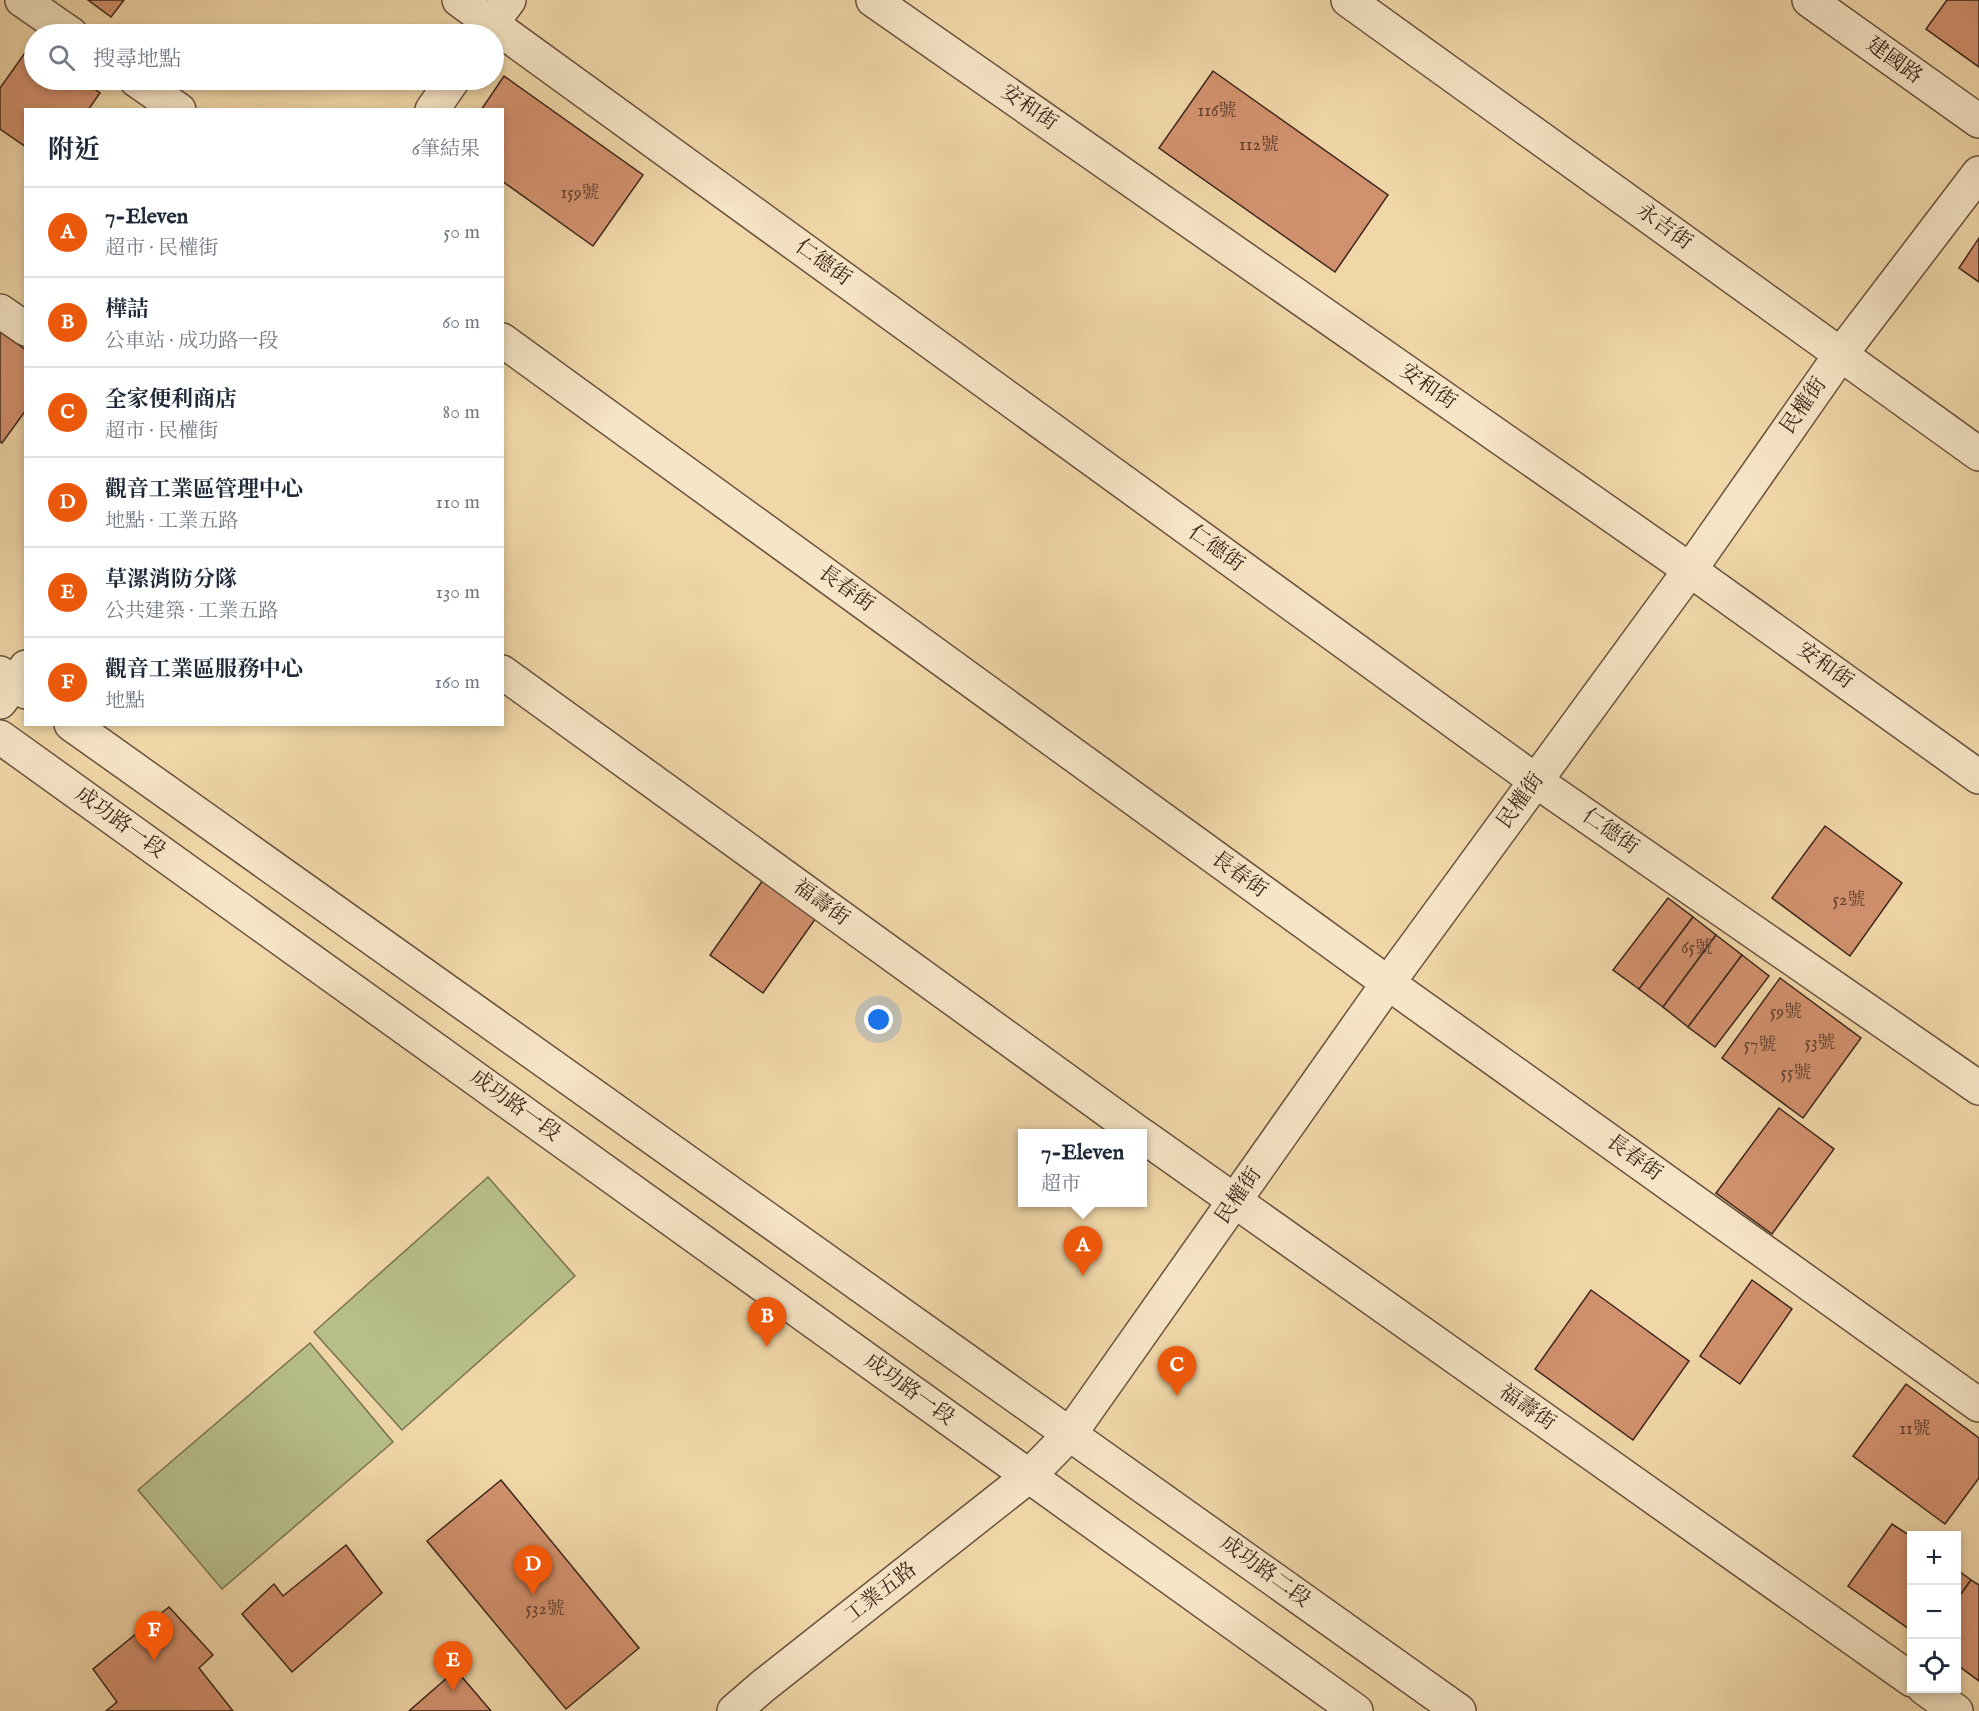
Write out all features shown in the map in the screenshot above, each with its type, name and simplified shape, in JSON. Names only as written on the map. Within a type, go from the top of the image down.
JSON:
[{"type":"street","points":[[22,0],[57,24]]},
{"type":"street","name":"仁德街","points":[[459,0],[495,19]]},
{"type":"street","name":"安和街","points":[[873,0],[1690,570],[1979,777]]},
{"type":"street","name":"永吉街","points":[[1348,0],[1979,454]]},
{"type":"street","name":"建國路","points":[[1809,0],[1979,121]]},
{"type":"street","name":"仁德街","points":[[504,26],[1536,781],[1979,1088]]},
{"type":"street","points":[[150,90],[176,108]]},
{"type":"street","points":[[433,108],[446,90]]},
{"type":"street","name":"民權街","points":[[1029,1476],[1070,1434],[1388,983],[1690,570],[1841,354],[1979,173]]},
{"type":"street","points":[[0,311],[24,328]]},
{"type":"street","name":"長春街","points":[[504,341],[1388,983],[1979,1405]]},
{"type":"street","name":"福壽街","points":[[504,673],[1133,1129]]},
{"type":"street","points":[[74,726],[1070,1434]]},
{"type":"street","name":"成功路一段","points":[[0,736],[1029,1476]]},
{"type":"street","name":"福壽街","points":[[1147,1139],[1907,1677]]},
{"type":"street","name":"成功路二段","points":[[1070,1434],[1459,1711]]},
{"type":"street","points":[[1029,1476],[1356,1711]]},
{"type":"street","name":"工業五路","points":[[735,1711],[763,1686],[1029,1476]]},
{"type":"street","points":[[1930,1693],[1956,1711]]},
{"type":"green space","points":[[488,1177],[575,1276],[402,1430],[314,1332]]},
{"type":"green space","points":[[310,1343],[393,1442],[222,1589],[138,1490]]},
{"type":"building","points":[[88,0],[124,0],[111,17]]},
{"type":"building","points":[[1947,0],[1979,0],[1979,67],[1926,29]]},
{"type":"building","points":[[24,54],[24,90],[96,90],[100,93],[89,108],[24,108],[24,146],[0,129],[0,88]]},
{"type":"building","points":[[1213,71],[1388,195],[1335,272],[1159,148]]},
{"type":"building","points":[[504,76],[643,175],[593,246],[504,182],[504,108],[482,108],[495,90],[504,90]]},
{"type":"building","points":[[1979,238],[1979,282],[1959,268]]},
{"type":"building","points":[[0,332],[24,349],[24,413],[2,443],[0,442]]},
{"type":"building","points":[[1825,826],[1902,883],[1850,956],[1772,898]]},
{"type":"building","points":[[768,873],[821,911],[763,993],[710,955]]},
{"type":"building","points":[[1668,898],[1693,917],[1639,989],[1613,970]]},
{"type":"building","points":[[1693,917],[1716,935],[1663,1007],[1639,989]]},
{"type":"building","points":[[1716,935],[1742,955],[1688,1027],[1663,1007]]},
{"type":"building","points":[[1742,955],[1769,976],[1715,1047],[1688,1027]]},
{"type":"building","points":[[1780,978],[1861,1038],[1803,1118],[1722,1058]]},
{"type":"building","points":[[1779,1108],[1834,1149],[1772,1234],[1716,1193]]},
{"type":"building","points":[[1752,1280],[1792,1309],[1740,1384],[1700,1356]]},
{"type":"building","points":[[1591,1290],[1689,1361],[1633,1440],[1535,1369]]},
{"type":"building","points":[[1906,1384],[1979,1438],[1979,1478],[1945,1524],[1853,1456]]},
{"type":"building","points":[[501,1480],[639,1648],[566,1709],[427,1541]]},
{"type":"building","points":[[1892,1524],[1907,1534],[1907,1627],[1848,1586]]},
{"type":"building","points":[[346,1545],[382,1593],[292,1672],[242,1614],[274,1584],[283,1596]]},
{"type":"building","points":[[1961,1573],[1971,1580],[1961,1594]]},
{"type":"building","points":[[1971,1580],[1979,1585],[1979,1681],[1961,1668],[1961,1594]]},
{"type":"building","points":[[169,1607],[213,1655],[199,1668],[233,1711],[106,1711],[117,1702],[93,1669]]},
{"type":"building","points":[[456,1670],[491,1711],[409,1711]]},
{"type":"place","name":"7-Eleven","points":[[1083,1276]]},
{"type":"place","name":"樺詰","points":[[767,1347]]},
{"type":"place","name":"全家便利商店","points":[[1177,1396]]},
{"type":"place","name":"觀音工業區管理中心","points":[[533,1595]]},
{"type":"place","name":"觀音工業區服務中心","points":[[154,1661]]},
{"type":"place","name":"草漯消防分隊","points":[[453,1691]]}]
